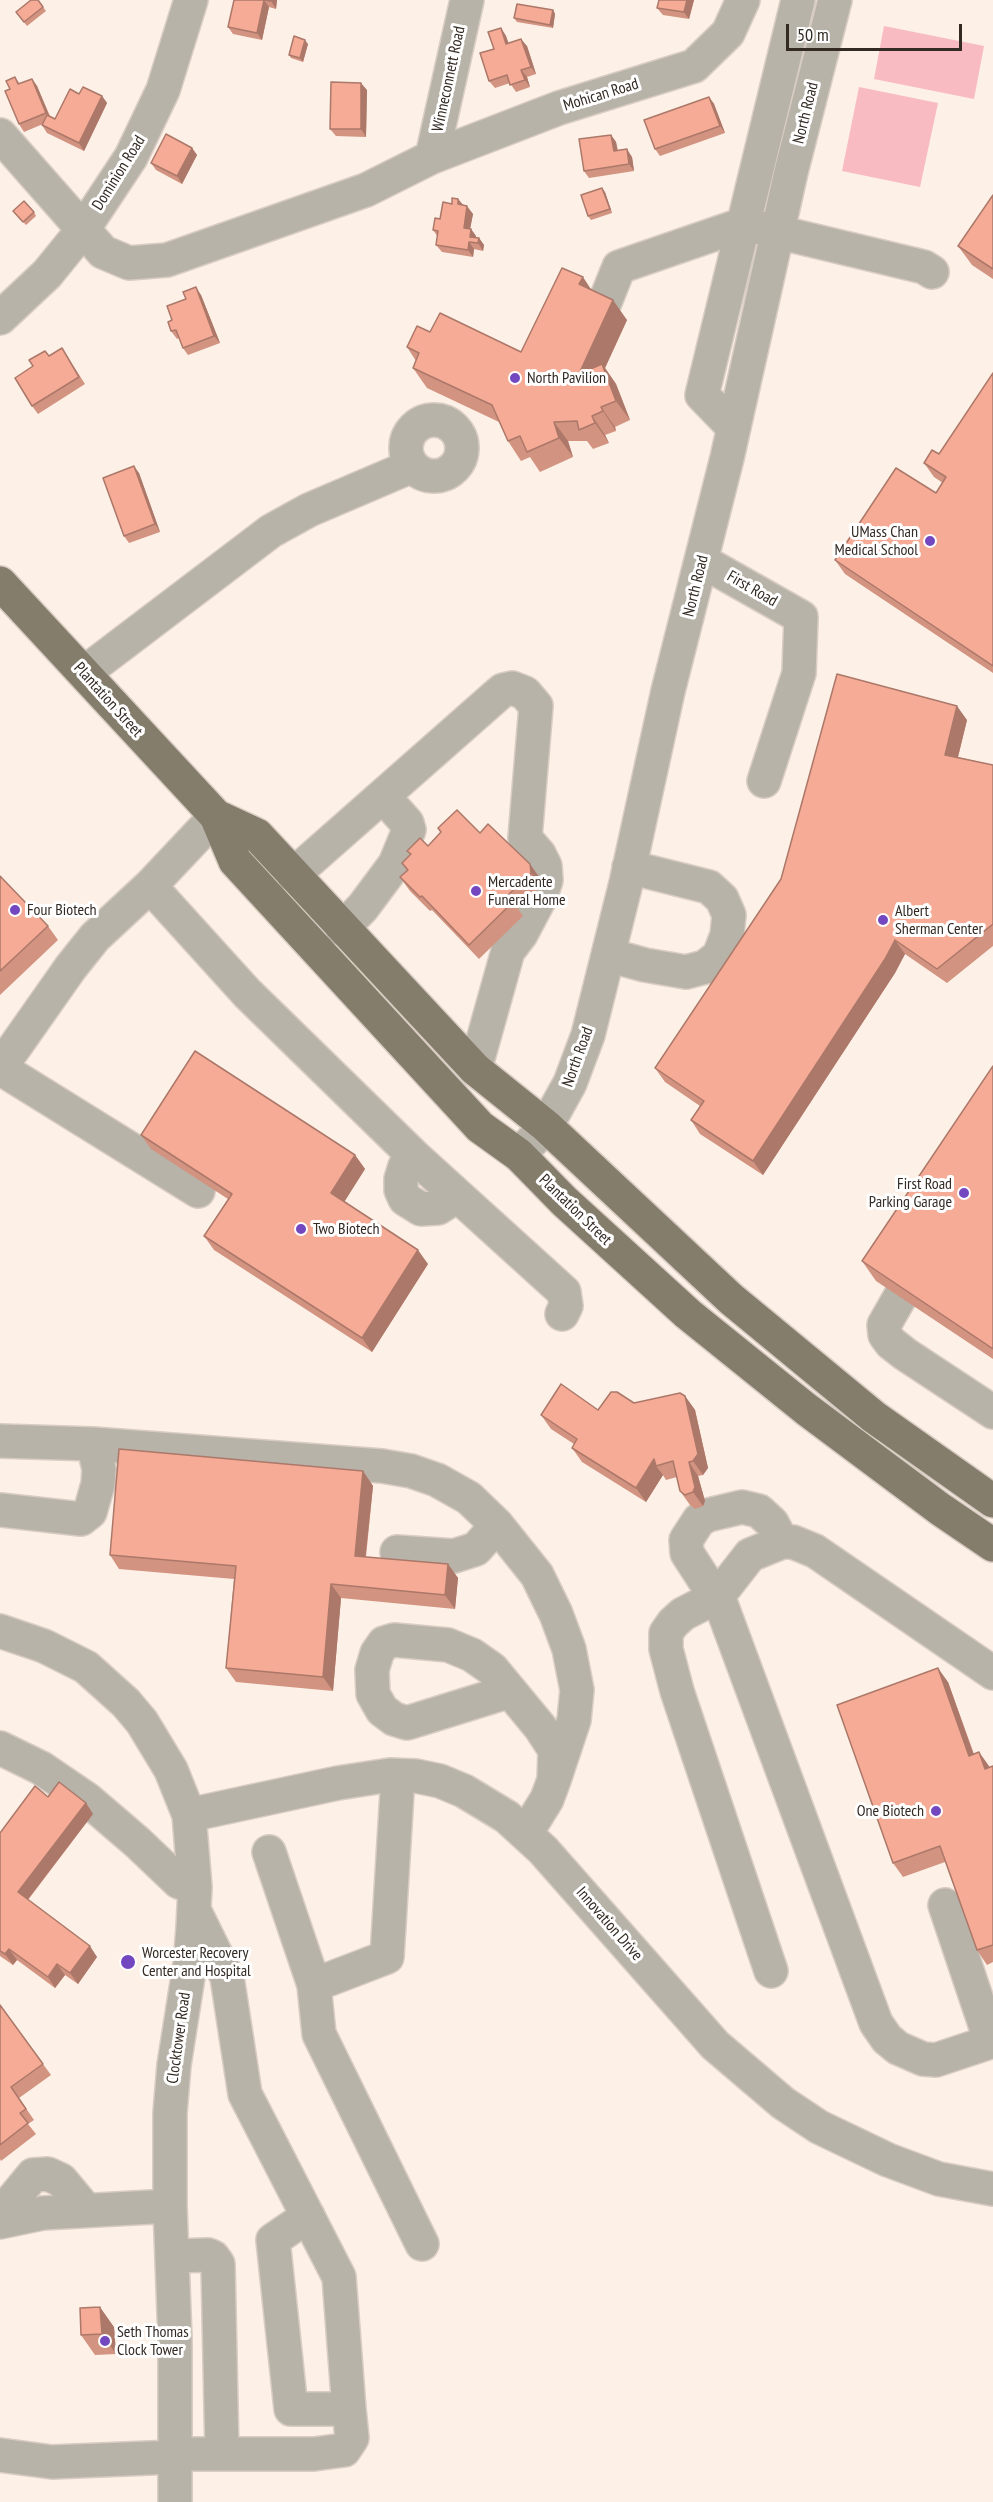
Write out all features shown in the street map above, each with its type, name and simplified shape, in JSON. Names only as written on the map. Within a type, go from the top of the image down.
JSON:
[{"type":"main road","name":"Plantation Street","points":[[3,592],[84,673],[216,816],[235,861],[480,1127],[519,1155],[564,1201],[688,1314],[806,1408],[940,1509],[993,1545]]},
{"type":"main road","name":"Plantation Street","points":[[216,816],[257,835],[342,929],[475,1069],[546,1126],[754,1319],[874,1417],[993,1501]]},
{"type":"street","name":"Dominion Road","points":[[0,318],[46,274],[82,231],[144,132],[173,61],[191,0]]},
{"type":"street","name":"Winneconnett Road","points":[[432,157],[466,0]]},
{"type":"street","name":"Mohican Road","points":[[0,135],[82,231],[103,252],[129,263],[167,260],[366,190],[432,157],[559,108],[694,66],[728,33],[742,0]]},
{"type":"street","points":[[733,427],[702,395],[798,0]]},
{"type":"street","name":"North Road","points":[[519,1155],[546,1126],[570,1083],[584,1045],[608,955],[668,691],[702,561],[778,230],[835,0]]},
{"type":"street","points":[[604,302],[619,267],[744,224],[778,230],[924,267],[932,272]]},
{"type":"street","points":[[84,673],[271,531],[309,510],[412,466]]},
{"type":"street","name":"First Road","points":[[702,561],[801,617],[799,673],[764,781]]},
{"type":"street","points":[[293,875],[503,690],[520,690],[525,693],[536,706],[525,838],[545,866],[546,880],[540,898],[521,934],[508,951],[475,1069]]},
{"type":"street","points":[[342,929],[363,907],[395,864],[409,830],[407,823],[383,796]]},
{"type":"street","points":[[198,1191],[0,1068],[89,945],[150,886],[216,816]]},
{"type":"street","points":[[608,955],[645,965],[686,972],[705,967],[719,956],[728,935],[729,915],[722,899],[709,887],[629,867]]},
{"type":"street","points":[[150,886],[247,993],[414,1156],[405,1166],[401,1179],[400,1190],[405,1199],[421,1209],[438,1208],[455,1194],[564,1292],[566,1306],[562,1314]]},
{"type":"street","points":[[900,1297],[884,1325],[885,1335],[891,1343],[905,1354],[990,1403]]},
{"type":"street","points":[[0,1441],[93,1444],[381,1466],[437,1480],[469,1498],[497,1525],[537,1575],[556,1614],[569,1649],[577,1690],[574,1720],[554,1780],[547,1799],[526,1833]]},
{"type":"street","points":[[0,1510],[81,1519],[90,1512],[98,1484],[99,1469],[93,1444]]},
{"type":"street","points":[[782,1542],[772,1523],[759,1511],[742,1507],[708,1515],[699,1520],[686,1540],[687,1553],[707,1584],[718,1596],[876,2023],[887,2039],[898,2048],[923,2059],[936,2060],[992,2041],[945,1905]]},
{"type":"street","points":[[397,1552],[454,1556],[476,1549],[497,1525]]},
{"type":"street","points":[[771,1971],[677,1691],[666,1649],[666,1633],[673,1623],[682,1614],[718,1596],[750,1555],[782,1542],[793,1542],[815,1551],[993,1673]]},
{"type":"street","name":"Clocktower Road","points":[[0,1630],[66,1656],[86,1667],[119,1696],[142,1722],[156,1743],[171,1770],[189,1815],[195,1899],[190,1964],[177,2041],[170,2113],[175,2340],[175,2502]]},
{"type":"street","points":[[510,1691],[540,1727],[555,1750],[554,1780]]},
{"type":"street","points":[[0,1748],[41,1768],[88,1800],[137,1842],[195,1899],[227,1977],[245,2094],[339,2277],[352,2438],[344,2450],[314,2454],[222,2454],[52,2462],[0,2455]]},
{"type":"street","points":[[314,1985],[387,1957],[398,1776]]},
{"type":"street","name":"Innovation Drive","points":[[189,1815],[338,1783],[398,1776],[416,1776],[440,1781],[464,1791],[507,1817],[526,1833],[561,1869],[715,2045],[788,2107],[819,2127],[888,2160],[939,2179],[993,2189]]},
{"type":"street","points":[[269,1852],[314,1985],[319,2034],[422,2244]]},
{"type":"street","points":[[0,2215],[33,2175],[48,2174],[61,2180],[86,2210]]},
{"type":"street","points":[[0,2222],[43,2213],[171,2206]]},
{"type":"street","points":[[308,2216],[273,2240],[291,2409],[349,2409]]},
{"type":"street","points":[[172,2256],[208,2255],[213,2257],[218,2264],[222,2454]]},
{"type":"shaded area","points":[[884,26],[984,46],[974,99],[874,79]]},
{"type":"shaded area","points":[[859,87],[938,103],[920,187],[842,171]]},
{"type":"building","points":[[31,0],[38,0],[43,7],[24,22],[16,12]]},
{"type":"building","points":[[234,0],[264,0],[257,33],[228,27]]},
{"type":"building","points":[[659,0],[687,0],[684,12],[657,8]]},
{"type":"building","points":[[517,4],[553,10],[550,25],[514,18]]},
{"type":"building","points":[[501,28],[506,44],[521,39],[531,67],[521,70],[525,80],[510,85],[507,75],[489,81],[480,53],[494,49],[488,32]]},
{"type":"building","points":[[294,36],[305,40],[300,58],[289,55]]},
{"type":"building","points":[[15,77],[18,84],[32,79],[46,113],[19,124],[5,91],[10,89],[6,81]]},
{"type":"building","points":[[331,82],[361,83],[361,129],[330,129]]},
{"type":"building","points":[[83,87],[102,96],[79,143],[42,125],[47,115],[55,119],[70,89],[79,94]]},
{"type":"building","points":[[709,97],[720,126],[655,149],[644,120]]},
{"type":"building","points":[[166,134],[192,148],[177,176],[151,163]]},
{"type":"building","points":[[611,135],[614,151],[627,149],[629,164],[584,171],[579,139]]},
{"type":"building","points":[[602,188],[610,209],[588,216],[581,195]]},
{"type":"building","points":[[993,195],[993,269],[958,246]]},
{"type":"building","points":[[452,198],[458,199],[458,204],[467,206],[464,228],[471,229],[470,237],[479,238],[478,243],[469,242],[468,250],[436,245],[438,231],[433,230],[435,218],[440,219],[443,202],[452,204]]},
{"type":"building","points":[[24,201],[34,212],[23,222],[13,211]]},
{"type":"building","name":"North Pavilion","points":[[562,268],[583,277],[579,284],[613,300],[579,374],[602,364],[616,401],[601,407],[603,411],[592,416],[595,423],[579,430],[577,421],[554,422],[559,438],[527,452],[520,436],[508,441],[492,405],[413,368],[419,353],[407,347],[417,326],[430,332],[440,313],[521,352]]},
{"type":"building","points":[[196,287],[214,336],[183,348],[176,330],[171,331],[168,322],[172,320],[167,306],[186,299],[183,292]]},
{"type":"building","points":[[62,348],[79,377],[32,406],[15,378],[33,366],[29,360],[45,351],[49,356]]},
{"type":"building","name":"UMass Chan Medical School","points":[[993,373],[993,666],[835,560],[896,468],[936,493],[946,477],[924,463],[932,450],[939,454]]},
{"type":"building","points":[[134,466],[155,524],[124,536],[103,478]]},
{"type":"building","name":"Albert Sherman Center","points":[[837,674],[957,706],[945,755],[993,765],[993,924],[937,969],[895,940],[885,959],[753,1161],[691,1120],[704,1101],[655,1068],[781,879]]},
{"type":"building","points":[[457,810],[480,833],[488,824],[530,864],[531,873],[507,896],[513,902],[469,945],[422,896],[420,897],[400,877],[408,870],[402,863],[411,854],[407,851],[420,838],[428,846],[441,832],[438,828]]},
{"type":"building","name":"Four Biotech","points":[[0,876],[48,926],[0,971]]},
{"type":"building","name":"Two Biotech","points":[[195,1051],[355,1155],[331,1193],[418,1250],[362,1338],[204,1236],[232,1194],[141,1135]]},
{"type":"building","name":"First Road Parking Garage","points":[[993,1066],[993,1349],[862,1261]]},
{"type":"building","points":[[561,1384],[598,1410],[611,1392],[617,1392],[634,1403],[680,1393],[685,1396],[698,1454],[693,1461],[689,1462],[695,1487],[693,1492],[685,1495],[680,1491],[673,1461],[656,1466],[654,1459],[636,1488],[572,1448],[577,1439],[541,1415]]},
{"type":"building","points":[[119,1449],[363,1471],[355,1556],[448,1564],[445,1595],[331,1584],[323,1677],[226,1668],[236,1566],[110,1555]]},
{"type":"building","name":"One Biotech","points":[[938,1668],[969,1756],[979,1752],[985,1769],[993,1766],[993,1945],[977,1950],[940,1846],[893,1863],[837,1705]]},
{"type":"building","name":"Worcester Recovery Center and Hospital","points":[[59,1782],[86,1803],[18,1892],[90,1946],[70,1973],[57,1964],[48,1977],[9,1949],[5,1954],[0,1951],[0,1833],[35,1786],[48,1797]]},
{"type":"building","points":[[0,2005],[43,2064],[11,2087],[26,2109],[20,2113],[28,2123],[0,2145]]},
{"type":"building","points":[[100,2307],[102,2334],[81,2335],[80,2308]]},
{"type":"place","name":"North Pavilion","points":[[515,378]]},
{"type":"place","name":"UMass Chan Medical School","points":[[930,541]]},
{"type":"place","name":"Mercadente Funeral Home","points":[[476,891]]},
{"type":"place","name":"Four Biotech","points":[[15,910]]},
{"type":"place","name":"Albert Sherman Center","points":[[883,920]]},
{"type":"place","name":"First Road Parking Garage","points":[[964,1193]]},
{"type":"place","name":"Two Biotech","points":[[301,1229]]},
{"type":"place","name":"One Biotech","points":[[936,1811]]},
{"type":"place","name":"Worcester Recovery Center and Hospital","points":[[128,1962]]},
{"type":"place","name":"Seth Thomas Clock Tower","points":[[105,2341]]}]
